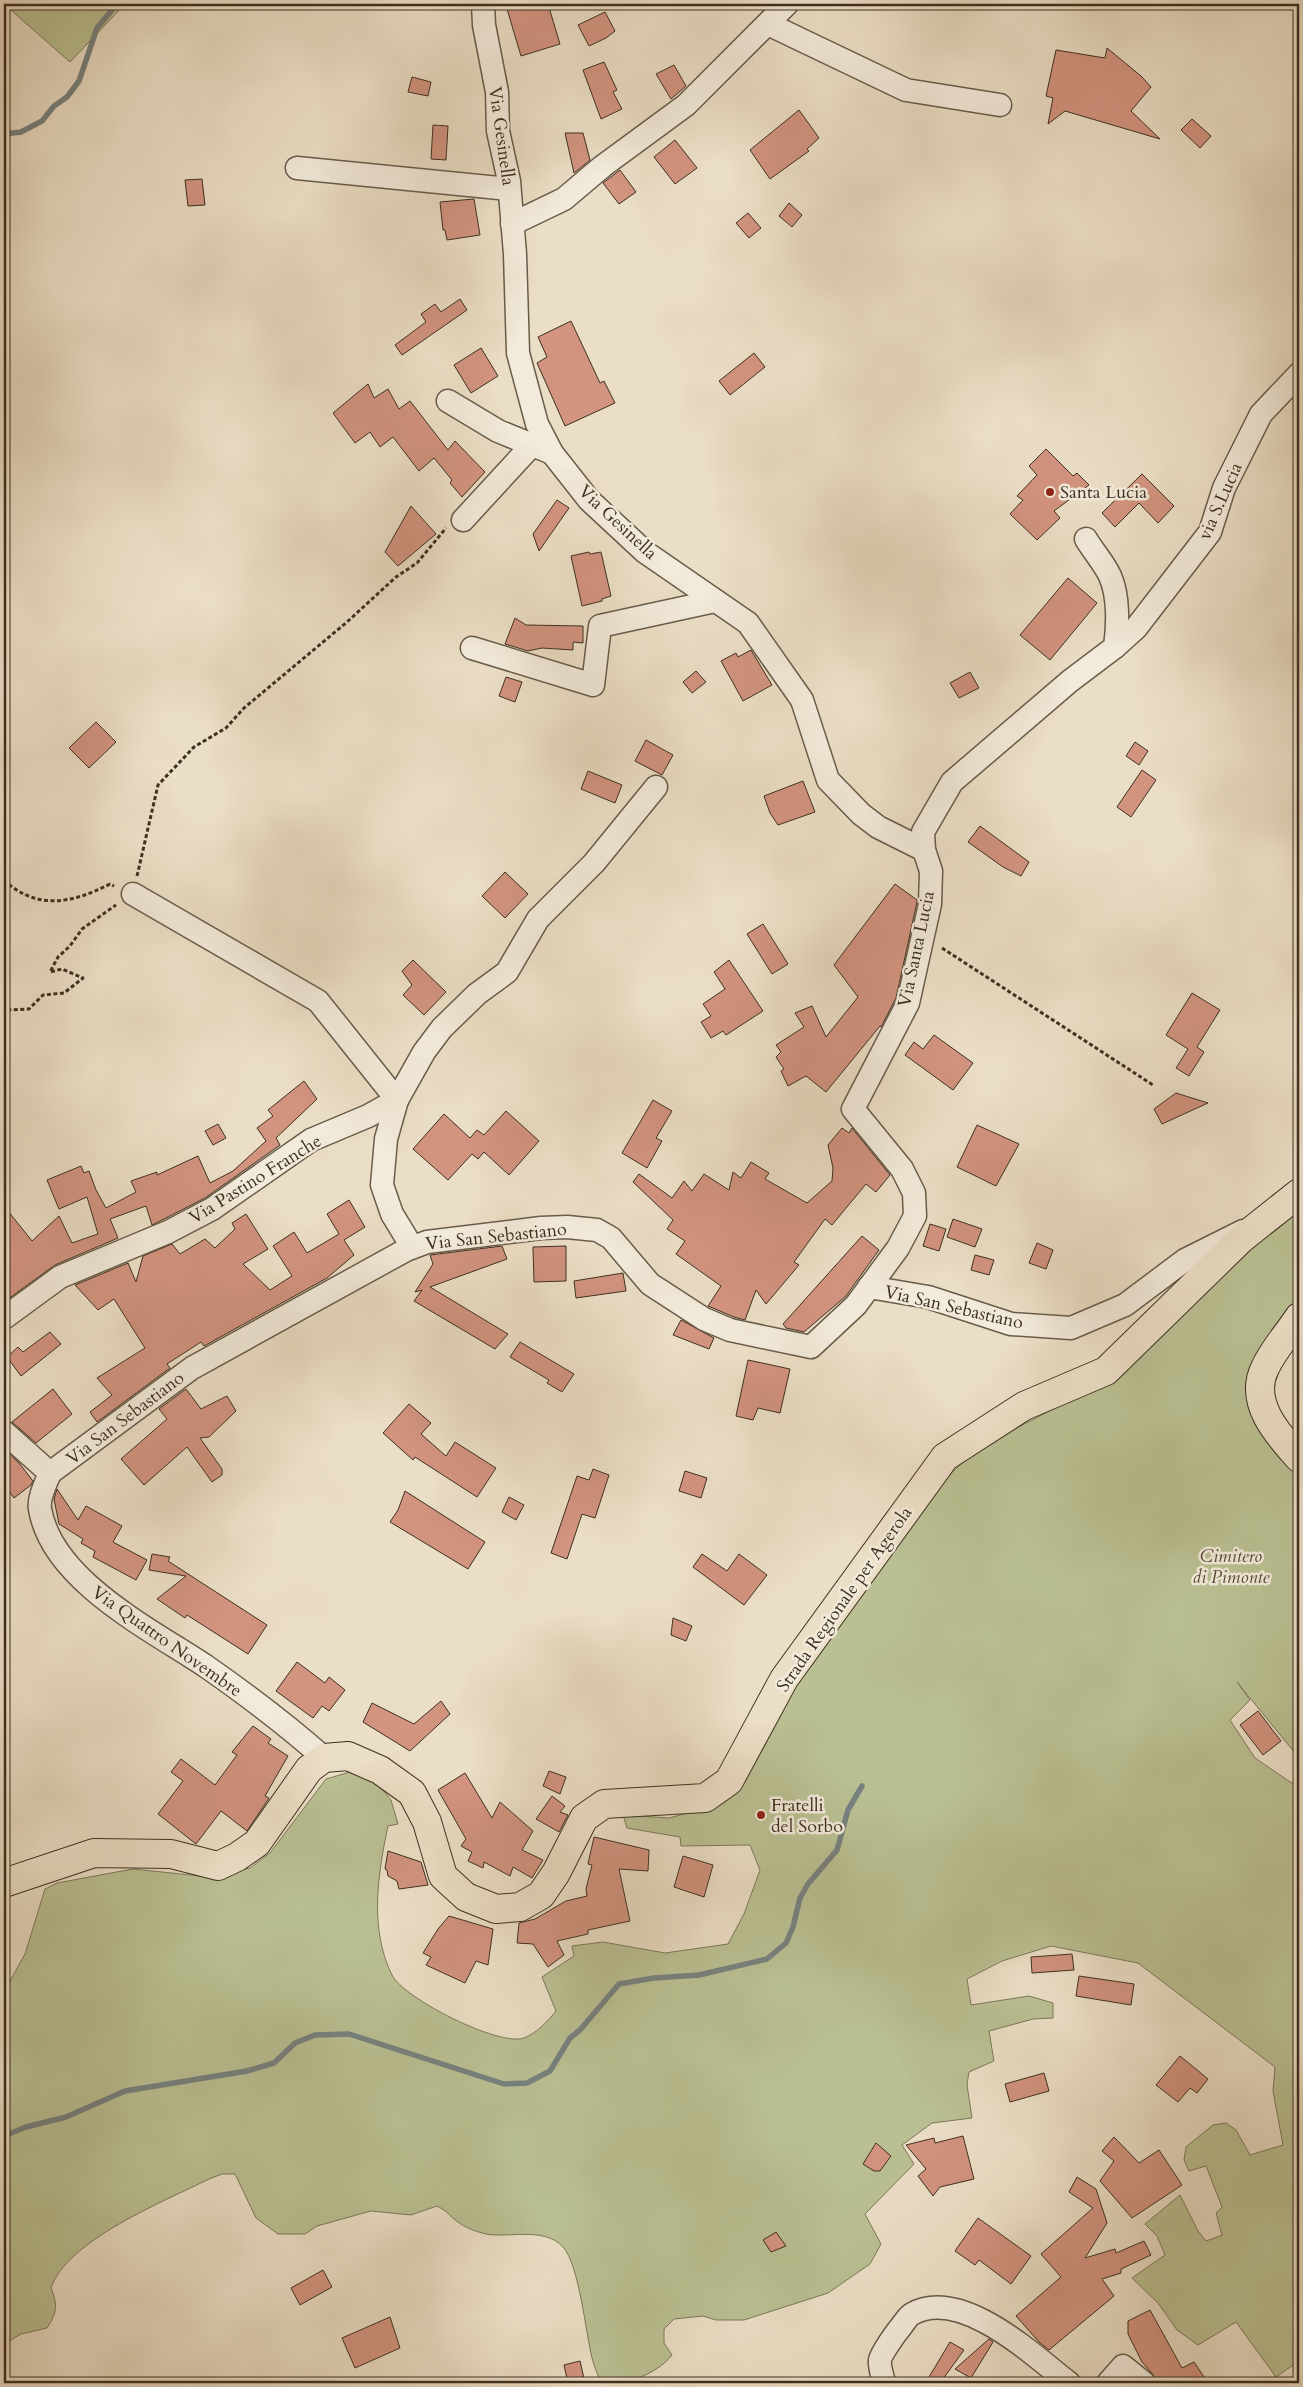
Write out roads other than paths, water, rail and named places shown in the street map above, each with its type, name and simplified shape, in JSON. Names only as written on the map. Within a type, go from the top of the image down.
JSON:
[{"type":"main road","name":"Strada Regionale per Agerola","points":[[324,1758],[348,1756],[380,1770],[412,1793],[427,1822],[443,1876],[466,1897],[496,1909],[520,1907],[541,1895],[556,1873],[584,1818],[604,1804],[705,1798],[729,1781],[784,1679],[945,1458],[1024,1406],[1106,1371],[1241,1239],[1299,1193]]},
{"type":"main road","points":[[1299,1317],[1264,1369],[1260,1396],[1268,1421],[1299,1458]]},
{"type":"main road","points":[[4,1883],[94,1853],[171,1854],[218,1866],[237,1857],[257,1843],[309,1769],[324,1758]]},
{"type":"street","name":"Via Gesinella","points":[[482,4],[484,25],[497,92],[498,131],[510,189],[518,353],[542,449],[589,500],[645,552],[748,623],[802,700],[828,780],[861,814],[878,826],[924,850]]},
{"type":"street","points":[[512,224],[564,199],[603,166],[686,105],[787,4]]},
{"type":"street","points":[[768,24],[906,90],[1000,105]]},
{"type":"street","points":[[298,168],[510,189]]},
{"type":"street","name":"via S.Lucia","points":[[1115,647],[1136,628],[1210,532],[1224,488],[1261,414],[1299,374]]},
{"type":"street","points":[[448,401],[498,431],[542,449],[463,520]]},
{"type":"street","points":[[1086,539],[1110,576],[1114,594],[1117,630],[1115,647]]},
{"type":"street","points":[[472,648],[593,685],[600,626],[715,601]]},
{"type":"street","name":"Via Santa Lucia","points":[[869,1287],[898,1248],[915,1216],[914,1193],[902,1169],[853,1109],[908,1003],[930,904],[931,871],[924,850],[923,832],[952,782],[1070,681],[1115,647]]},
{"type":"street","points":[[412,1247],[392,1214],[382,1185],[386,1138],[397,1100],[424,1052],[442,1028],[477,994],[507,972],[538,919],[594,863],[656,788]]},
{"type":"street","points":[[133,894],[318,1001],[397,1100]]},
{"type":"street","name":"Via Pastino Franche","points":[[4,1318],[60,1277],[168,1232],[212,1209],[311,1140],[368,1116],[397,1100]]},
{"type":"street","name":"Via San Sebastiano","points":[[4,1432],[50,1473],[192,1368],[412,1247],[427,1242],[541,1228],[567,1227],[597,1230],[611,1238],[650,1284],[704,1319],[730,1330],[811,1347],[856,1305],[869,1287],[928,1297],[1011,1324],[1071,1328],[1125,1305],[1185,1260],[1272,1216]]},
{"type":"street","name":"Via Quattro Novembre","points":[[50,1473],[39,1507],[46,1532],[66,1561],[96,1594],[208,1668],[301,1738],[324,1758]]},
{"type":"street","points":[[884,2383],[880,2360],[897,2332],[911,2314],[931,2307],[952,2310],[979,2318],[1014,2338],[1069,2383]]},
{"type":"street","points":[[1108,2383],[1123,2366],[1144,2383]]},
{"type":"waterway","points":[[4,134],[21,132],[42,121],[54,106],[67,97],[79,81],[97,28],[117,4]]},
{"type":"waterway","points":[[4,2136],[26,2127],[66,2117],[125,2091],[247,2071],[274,2063],[295,2043],[315,2035],[349,2034],[504,2084],[527,2083],[550,2071],[570,2038],[580,2030],[619,1984],[654,1978],[699,1975],[767,1959],[786,1943],[793,1927],[800,1898],[808,1884],[837,1850],[848,1810],[862,1786]]},
{"type":"place","name":"Santa Lucia","points":[[1050,492]]},
{"type":"place","name":"Fratelli del Sorbo","points":[[761,1815]]},
{"type":"park label","name":"Cimitero di Pimonte","points":[[1231,1566]]}]
